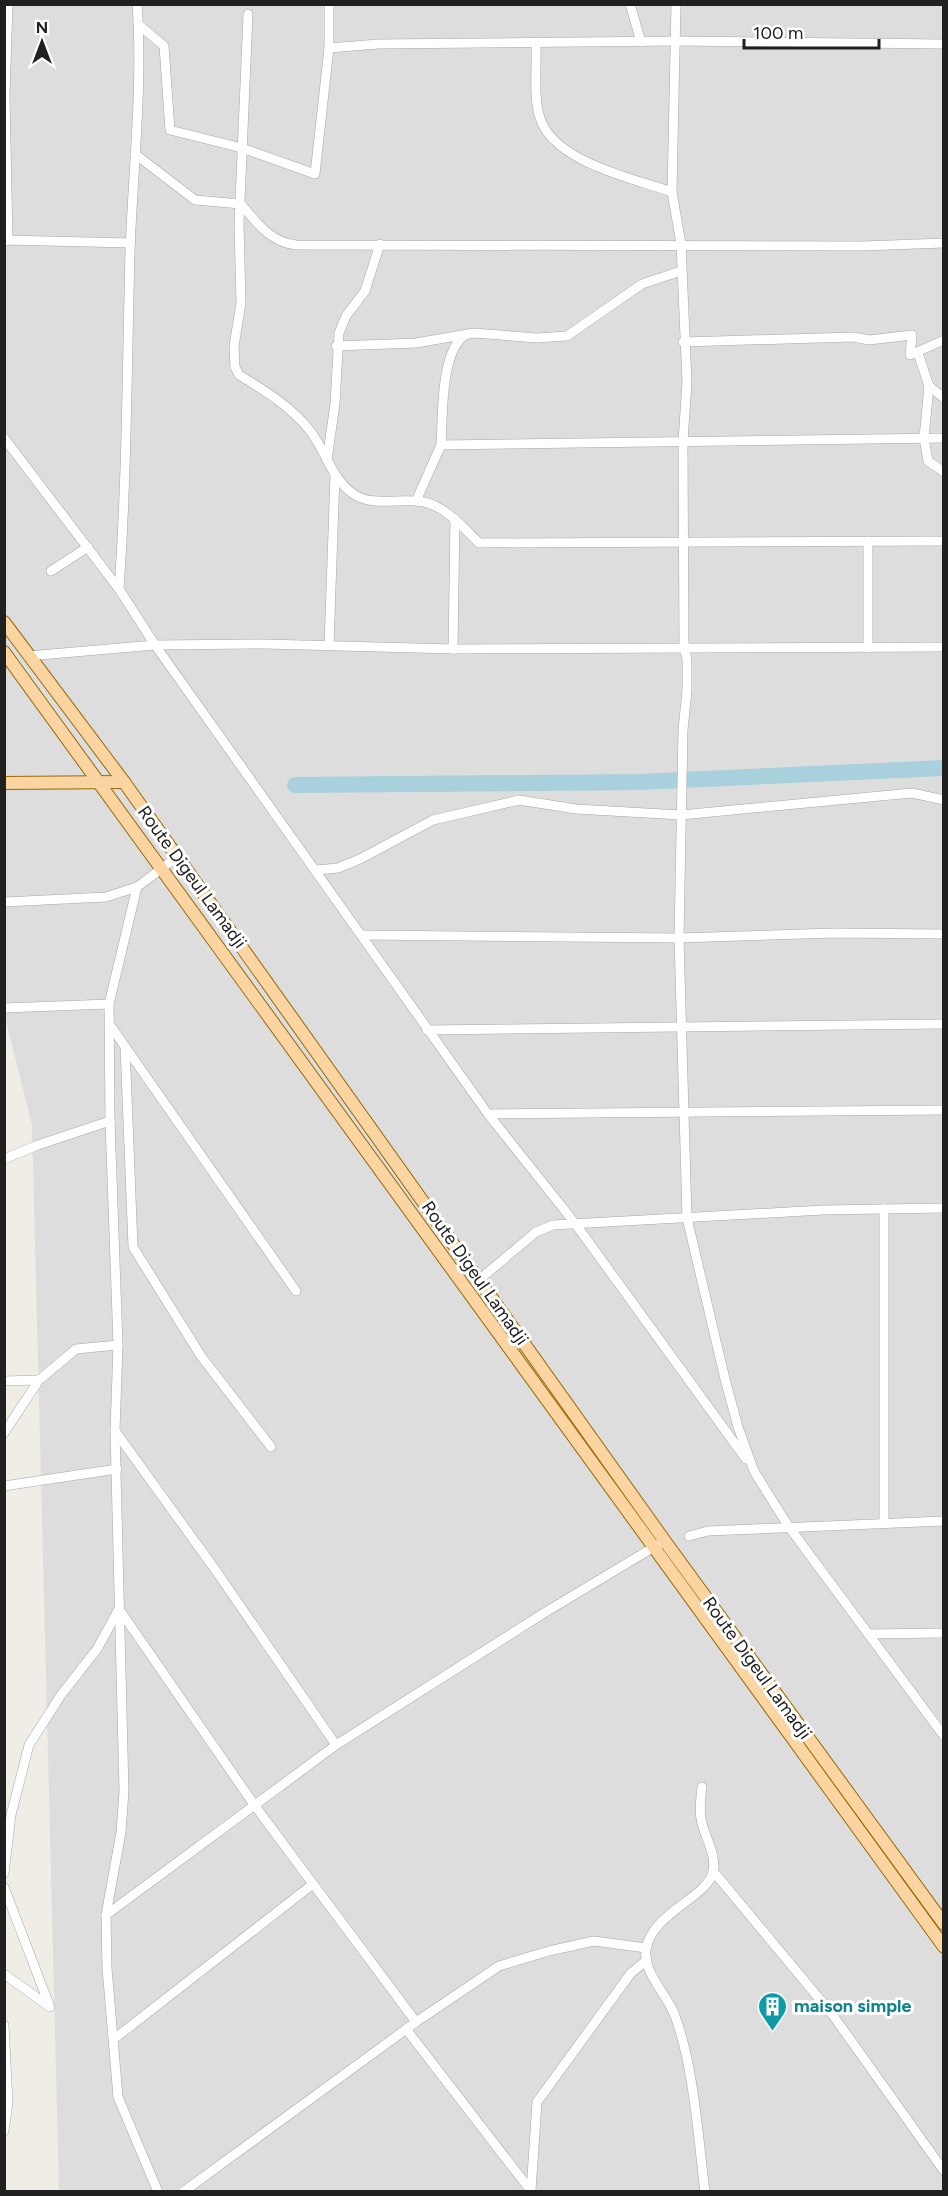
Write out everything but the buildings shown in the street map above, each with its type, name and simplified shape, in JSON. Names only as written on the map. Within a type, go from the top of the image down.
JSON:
[{"type":"main road","name":"Route Digeul Lamadji","points":[[4,622],[124,782],[480,1279],[659,1544],[944,1947]]},
{"type":"main road","name":"Route Digeul Lamadji","points":[[4,652],[659,1544],[944,1924]]},
{"type":"main road","points":[[4,783],[124,782]]},
{"type":"street","points":[[8,4],[4,95],[6,241],[131,243]]},
{"type":"street","points":[[119,589],[127,458],[131,243],[139,25],[137,4]]},
{"type":"street","points":[[139,25],[164,46],[170,130],[242,148],[315,174],[329,48],[329,4]]},
{"type":"street","points":[[630,4],[641,42]]},
{"type":"street","points":[[676,4],[672,192],[681,244],[687,382],[683,441],[684,648],[687,659],[687,690],[681,815],[680,938],[682,1114],[687,1218],[738,1427],[754,1471]]},
{"type":"street","points":[[248,14],[242,148],[241,303],[234,346],[235,367],[239,375],[286,407],[311,432],[335,475],[353,494],[366,500],[426,502],[455,519],[479,543],[944,541]]},
{"type":"street","points":[[329,48],[378,44],[677,41],[944,44]]},
{"type":"street","points":[[536,44],[540,119],[557,145],[589,162],[672,192]]},
{"type":"street","points":[[135,154],[195,200],[241,204],[268,235],[288,244],[862,246],[944,243]]},
{"type":"street","points":[[327,460],[334,404],[336,345],[346,316],[365,291],[380,244]]},
{"type":"street","points":[[336,345],[416,343],[474,333],[537,338],[567,336],[614,301],[642,284],[681,271]]},
{"type":"street","points":[[416,501],[441,445],[446,370],[454,348],[465,335]]},
{"type":"street","points":[[684,342],[853,337],[869,340],[912,335],[910,355],[944,340]]},
{"type":"street","points":[[918,353],[930,386],[924,438],[928,461],[944,472]]},
{"type":"street","points":[[930,386],[944,398]]},
{"type":"street","points":[[4,438],[119,589],[155,645],[363,936],[427,1030],[488,1114],[574,1222],[754,1471],[789,1527],[944,1736]]},
{"type":"street","points":[[441,445],[944,438]]},
{"type":"street","points":[[329,645],[335,475]]},
{"type":"street","points":[[453,649],[455,519]]},
{"type":"street","points":[[868,541],[868,648]]},
{"type":"street","points":[[51,571],[88,547]]},
{"type":"street","points":[[28,656],[155,645],[329,645],[453,649],[944,647]]},
{"type":"street","points":[[316,870],[338,868],[360,860],[433,820],[519,800],[576,809],[681,815],[912,793],[944,800]]},
{"type":"street","points":[[4,902],[106,897],[137,887],[177,857]]},
{"type":"street","points":[[137,887],[109,1004],[110,1121],[118,1345],[115,1431],[124,1791],[121,1832],[106,1915],[107,1968],[120,2104],[158,2192]]},
{"type":"street","points":[[363,936],[680,938],[834,933],[944,934]]},
{"type":"street","points":[[4,1008],[109,1004]]},
{"type":"street","points":[[427,1030],[944,1024]]},
{"type":"street","points":[[110,1025],[296,1290]]},
{"type":"street","points":[[125,1046],[133,1247],[201,1356],[271,1447]]},
{"type":"street","points":[[488,1114],[944,1110]]},
{"type":"street","points":[[4,1159],[110,1121]]},
{"type":"street","points":[[480,1279],[536,1233],[553,1225],[574,1222],[944,1208]]},
{"type":"street","points":[[884,1209],[884,1522]]},
{"type":"street","points":[[4,1433],[39,1380],[76,1349],[118,1345]]},
{"type":"street","points":[[4,1381],[39,1380]]},
{"type":"street","points":[[115,1431],[214,1568],[336,1745]]},
{"type":"street","points":[[4,1486],[117,1469]]},
{"type":"street","points":[[689,1536],[708,1531],[944,1521]]},
{"type":"street","points":[[106,1915],[336,1745],[544,1613],[659,1544]]},
{"type":"street","points":[[119,1608],[255,1806],[416,2022]]},
{"type":"street","points":[[4,1873],[12,1815],[29,1745],[61,1695],[97,1649],[119,1608]]},
{"type":"street","points":[[868,1634],[944,1633]]},
{"type":"street","points":[[702,1787],[701,1819],[713,1859],[713,1871],[702,1887],[661,1921],[646,1948],[651,1973],[675,2014],[684,2044],[705,2192]]},
{"type":"street","points":[[713,1871],[832,2014],[943,2168]]},
{"type":"street","points":[[114,2039],[313,1884]]},
{"type":"street","points":[[4,1887],[50,2007],[4,1974]]},
{"type":"street","points":[[183,2192],[479,1977],[515,1960],[594,1941],[646,1948]]},
{"type":"street","points":[[532,2191],[537,2102],[631,1973],[647,1960]]},
{"type":"street","points":[[4,2025],[8,2103],[4,2131]]},
{"type":"street","points":[[406,2029],[532,2191]]},
{"type":"shaded area","points":[[4,5],[943,5],[943,2191],[59,2191],[32,1125],[4,1013]]},
{"type":"waterway","points":[[295,785],[639,782],[944,768]]},
{"type":"place","name":"maison simple","points":[[773,2032]]}]
